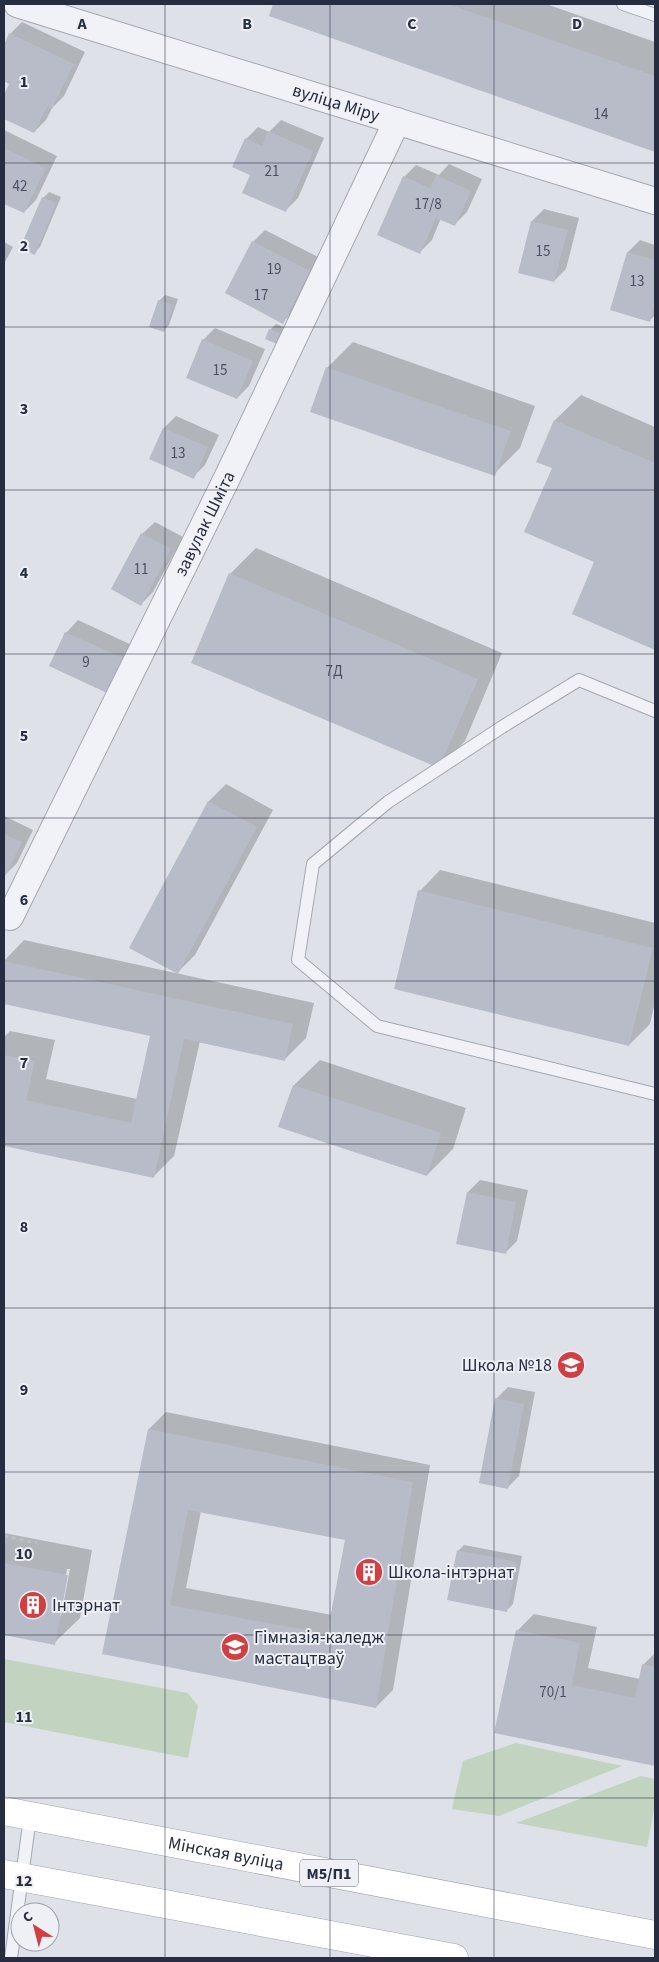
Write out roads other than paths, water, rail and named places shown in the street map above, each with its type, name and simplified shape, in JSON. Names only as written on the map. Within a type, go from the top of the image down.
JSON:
[{"type":"main road","name":"Мінская вуліца","points":[[4,1811],[655,1935]]},
{"type":"main road","points":[[13,1876],[454,1958]]},
{"type":"street","name":"вуліца Міру","points":[[17,4],[655,201]]},
{"type":"street","name":"завулак Шміта","points":[[4,916],[10,917],[223,487],[397,121]]},
{"type":"lane","points":[[623,4],[655,15]]},
{"type":"lane","points":[[655,711],[579,680],[388,802],[314,864],[298,960],[377,1026],[655,1094]]},
{"type":"lane","points":[[11,1958],[13,1876],[30,1816]]},
{"type":"place","name":"Школа №18","points":[[571,1365]]},
{"type":"place","name":"Школа-інтэрнат","points":[[369,1572]]},
{"type":"place","name":"Інтэрнат","points":[[33,1605]]},
{"type":"place","name":"Гімназія-каледж мастацтваў","points":[[235,1647]]}]
